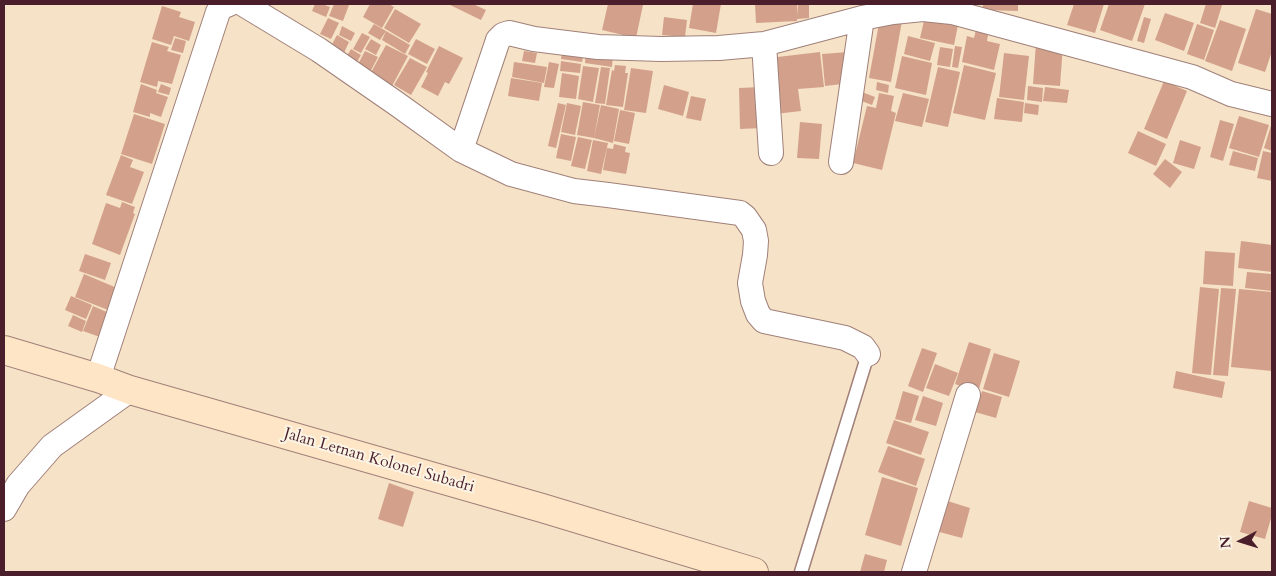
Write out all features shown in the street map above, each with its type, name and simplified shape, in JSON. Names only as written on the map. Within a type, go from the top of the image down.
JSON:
[{"type":"main road","name":"Jalan Letnan Kolonel Subadri","points":[[4,350],[98,378],[130,390],[542,508],[754,572]]},
{"type":"street","points":[[98,378],[218,12],[228,5],[319,50],[461,150],[511,174],[574,191],[740,213],[754,230],[756,241],[755,255],[750,283],[753,301],[758,314],[764,321],[845,338],[863,347],[868,354]]},
{"type":"street","points":[[461,150],[498,40],[503,35],[509,33],[534,39],[598,47],[662,50],[720,48],[764,44],[862,18],[922,9],[952,12],[1192,77],[1231,94],[1272,104]]},
{"type":"street","points":[[841,162],[862,18]]},
{"type":"street","points":[[764,44],[771,153]]},
{"type":"street","points":[[4,509],[18,485],[52,446],[130,390]]},
{"type":"street","points":[[914,572],[968,395]]},
{"type":"lane","points":[[801,572],[868,354]]},
{"type":"building","points":[[315,4],[330,7],[326,17],[312,11]]},
{"type":"building","points":[[334,4],[349,5],[343,21],[329,16]]},
{"type":"building","points":[[370,4],[389,4],[394,7],[382,28],[363,17]]},
{"type":"building","points":[[448,4],[473,4],[486,10],[481,20]]},
{"type":"building","points":[[608,4],[643,5],[636,38],[602,30]]},
{"type":"building","points":[[693,4],[721,4],[716,33],[689,28]]},
{"type":"building","points":[[755,4],[797,4],[797,16],[798,4],[809,4],[809,18],[797,19],[797,21],[756,23]]},
{"type":"building","points":[[983,4],[1018,4],[1018,11],[983,10]]},
{"type":"building","points":[[1074,4],[1104,4],[1095,33],[1067,25]]},
{"type":"building","points":[[1109,4],[1145,4],[1132,41],[1100,30]]},
{"type":"building","points":[[1206,4],[1222,5],[1215,28],[1200,23]]},
{"type":"building","points":[[162,6],[181,12],[179,17],[195,22],[189,41],[174,36],[171,45],[152,39]]},
{"type":"building","points":[[395,9],[421,24],[409,43],[384,28]]},
{"type":"building","points":[[1256,9],[1272,14],[1272,51],[1265,72],[1238,63]]},
{"type":"building","points":[[926,12],[959,20],[954,45],[920,38]]},
{"type":"building","points":[[1165,13],[1194,23],[1184,51],[1155,40]]},
{"type":"building","points":[[664,17],[687,20],[685,37],[662,35]]},
{"type":"building","points":[[1144,17],[1151,19],[1144,43],[1137,41]]},
{"type":"building","points":[[328,18],[339,23],[331,39],[320,34]]},
{"type":"building","points":[[880,18],[902,21],[891,82],[869,78]]},
{"type":"building","points":[[1220,20],[1246,29],[1232,71],[1205,61]]},
{"type":"building","points":[[374,24],[386,31],[380,40],[368,33]]},
{"type":"building","points":[[1197,24],[1214,30],[1204,60],[1187,54]]},
{"type":"building","points":[[342,26],[355,33],[351,41],[339,35]]},
{"type":"building","points":[[977,26],[989,29],[987,41],[1000,44],[994,70],[962,62],[967,36],[974,38]]},
{"type":"building","points":[[386,31],[410,45],[405,54],[382,40]]},
{"type":"building","points":[[362,33],[370,37],[361,53],[353,49]]},
{"type":"building","points":[[337,35],[349,42],[343,55],[330,48]]},
{"type":"building","points":[[908,36],[935,43],[930,61],[904,54]]},
{"type":"building","points":[[175,38],[186,41],[183,53],[171,50]]},
{"type":"building","points":[[371,39],[381,45],[376,55],[365,49]]},
{"type":"building","points":[[416,39],[435,49],[427,64],[408,54]]},
{"type":"building","points":[[152,42],[169,47],[167,51],[181,55],[172,84],[158,81],[157,87],[140,82]]},
{"type":"building","points":[[1036,43],[1063,45],[1060,86],[1033,84]]},
{"type":"building","points":[[386,45],[408,56],[391,88],[369,76]]},
{"type":"building","points":[[563,45],[585,48],[582,62],[561,59]]},
{"type":"building","points":[[439,46],[463,58],[449,84],[445,82],[438,96],[421,87]]},
{"type":"building","points":[[955,46],[962,47],[958,68],[952,67]]},
{"type":"building","points":[[940,47],[953,49],[950,67],[937,65]]},
{"type":"building","points":[[351,49],[361,55],[354,67],[344,61]]},
{"type":"building","points":[[586,50],[613,54],[612,67],[585,63]]},
{"type":"building","points":[[365,51],[378,57],[369,74],[356,68]]},
{"type":"building","points":[[524,51],[537,53],[535,63],[522,61]]},
{"type":"building","points":[[820,52],[824,87],[798,89],[801,111],[775,114],[769,58]]},
{"type":"building","points":[[848,52],[851,83],[825,86],[822,54]]},
{"type":"building","points":[[1004,53],[1029,56],[1024,100],[999,97]]},
{"type":"building","points":[[902,56],[932,63],[926,95],[895,88]]},
{"type":"building","points":[[410,58],[427,67],[411,95],[394,85]]},
{"type":"building","points":[[561,61],[581,64],[580,73],[560,71]]},
{"type":"building","points":[[514,62],[547,67],[544,83],[512,77]]},
{"type":"building","points":[[549,62],[559,64],[554,88],[544,87]]},
{"type":"building","points":[[615,65],[626,66],[625,73],[628,73],[623,107],[606,105],[612,70],[614,71]]},
{"type":"building","points":[[964,65],[996,73],[985,120],[953,113]]},
{"type":"building","points":[[583,66],[599,68],[593,102],[578,99]]},
{"type":"building","points":[[601,67],[610,68],[605,104],[595,103]]},
{"type":"building","points":[[938,67],[960,72],[948,127],[925,122]]},
{"type":"building","points":[[631,68],[653,71],[646,113],[624,110]]},
{"type":"building","points":[[562,73],[579,76],[576,99],[559,97]]},
{"type":"building","points":[[511,78],[542,83],[539,101],[508,96]]},
{"type":"building","points":[[1164,81],[1187,91],[1167,139],[1144,129]]},
{"type":"building","points":[[877,82],[889,85],[888,93],[876,90]]},
{"type":"building","points":[[141,84],[157,90],[156,93],[168,97],[161,117],[150,113],[150,117],[133,112]]},
{"type":"building","points":[[161,84],[171,88],[169,95],[158,92]]},
{"type":"building","points":[[664,85],[689,92],[683,116],[658,109]]},
{"type":"building","points":[[1028,86],[1043,88],[1042,102],[1027,100]]},
{"type":"building","points":[[761,87],[762,128],[740,129],[739,88]]},
{"type":"building","points":[[1045,87],[1069,90],[1067,103],[1043,101]]},
{"type":"building","points":[[862,92],[875,97],[872,105],[859,100]]},
{"type":"building","points":[[879,93],[894,96],[891,111],[896,113],[882,170],[853,163],[867,106],[876,108]]},
{"type":"building","points":[[903,93],[929,99],[922,127],[895,121]]},
{"type":"building","points":[[691,96],[706,99],[701,121],[686,118]]},
{"type":"building","points":[[997,98],[1024,102],[1022,122],[994,119]]},
{"type":"building","points":[[583,102],[600,105],[594,138],[577,135]]},
{"type":"building","points":[[558,103],[566,105],[556,148],[548,146]]},
{"type":"building","points":[[567,103],[581,106],[575,135],[561,132]]},
{"type":"building","points":[[1025,103],[1039,105],[1038,115],[1024,113]]},
{"type":"building","points":[[601,105],[619,109],[613,143],[594,138]]},
{"type":"building","points":[[620,110],[635,113],[629,144],[614,141]]},
{"type":"building","points":[[134,114],[165,124],[152,164],[121,154]]},
{"type":"building","points":[[1239,116],[1269,125],[1259,157],[1229,148]]},
{"type":"building","points":[[1220,120],[1234,124],[1223,161],[1210,157]]},
{"type":"building","points":[[800,122],[822,124],[819,159],[797,158]]},
{"type":"building","points":[[1272,122],[1272,151],[1264,148]]},
{"type":"building","points":[[1138,131],[1166,144],[1156,166],[1128,153]]},
{"type":"building","points":[[561,134],[576,137],[571,161],[556,158]]},
{"type":"building","points":[[578,137],[592,140],[585,169],[571,166]]},
{"type":"building","points":[[593,140],[608,143],[601,174],[587,171]]},
{"type":"building","points":[[1180,140],[1201,147],[1194,169],[1173,163]]},
{"type":"building","points":[[614,144],[626,147],[625,152],[630,153],[626,174],[603,170],[607,148],[613,149]]},
{"type":"building","points":[[1233,151],[1258,158],[1255,171],[1229,165]]},
{"type":"building","points":[[1263,151],[1272,153],[1272,181],[1257,178]]},
{"type":"building","points":[[121,155],[133,160],[130,167],[144,172],[132,204],[106,195]]},
{"type":"building","points":[[1165,159],[1182,172],[1170,188],[1153,174]]},
{"type":"building","points":[[122,202],[135,207],[133,213],[135,214],[120,255],[92,244],[106,203],[120,208]]},
{"type":"building","points":[[1241,241],[1272,245],[1272,272],[1238,268]]},
{"type":"building","points":[[1205,251],[1235,253],[1233,286],[1203,284]]},
{"type":"building","points":[[85,254],[111,263],[105,280],[79,271]]},
{"type":"building","points":[[1247,272],[1272,274],[1272,291],[1245,288]]},
{"type":"building","points":[[84,274],[117,288],[108,310],[75,297]]},
{"type":"building","points":[[1200,287],[1219,289],[1211,375],[1192,373]]},
{"type":"building","points":[[1221,288],[1236,289],[1228,376],[1213,375]]},
{"type":"building","points":[[1239,289],[1272,292],[1272,371],[1231,367]]},
{"type":"building","points":[[71,296],[92,305],[86,319],[65,310]]},
{"type":"building","points":[[93,306],[109,313],[100,337],[83,331]]},
{"type":"building","points":[[73,315],[86,321],[82,332],[68,326]]},
{"type":"building","points":[[969,342],[991,349],[978,392],[955,384]]},
{"type":"building","points":[[922,348],[937,353],[923,392],[908,386]]},
{"type":"building","points":[[994,353],[1020,361],[1009,397],[983,389]]},
{"type":"building","points":[[935,364],[958,373],[949,396],[926,388]]},
{"type":"building","points":[[1176,371],[1225,382],[1222,398],[1173,388]]},
{"type":"building","points":[[903,391],[919,396],[911,423],[895,419]]},
{"type":"building","points":[[982,391],[1002,397],[996,418],[975,412]]},
{"type":"building","points":[[923,396],[943,403],[936,426],[915,420]]},
{"type":"building","points":[[894,420],[929,432],[921,455],[886,443]]},
{"type":"building","points":[[888,446],[925,459],[916,486],[878,472]]},
{"type":"building","points":[[882,477],[918,488],[901,546],[865,535]]},
{"type":"building","points":[[389,483],[414,492],[403,527],[378,519]]},
{"type":"building","points":[[941,499],[970,508],[962,538],[932,530]]},
{"type":"building","points":[[1249,501],[1272,508],[1272,515],[1265,539],[1240,532]]},
{"type":"building","points":[[865,554],[887,560],[884,572],[860,572]]}]
